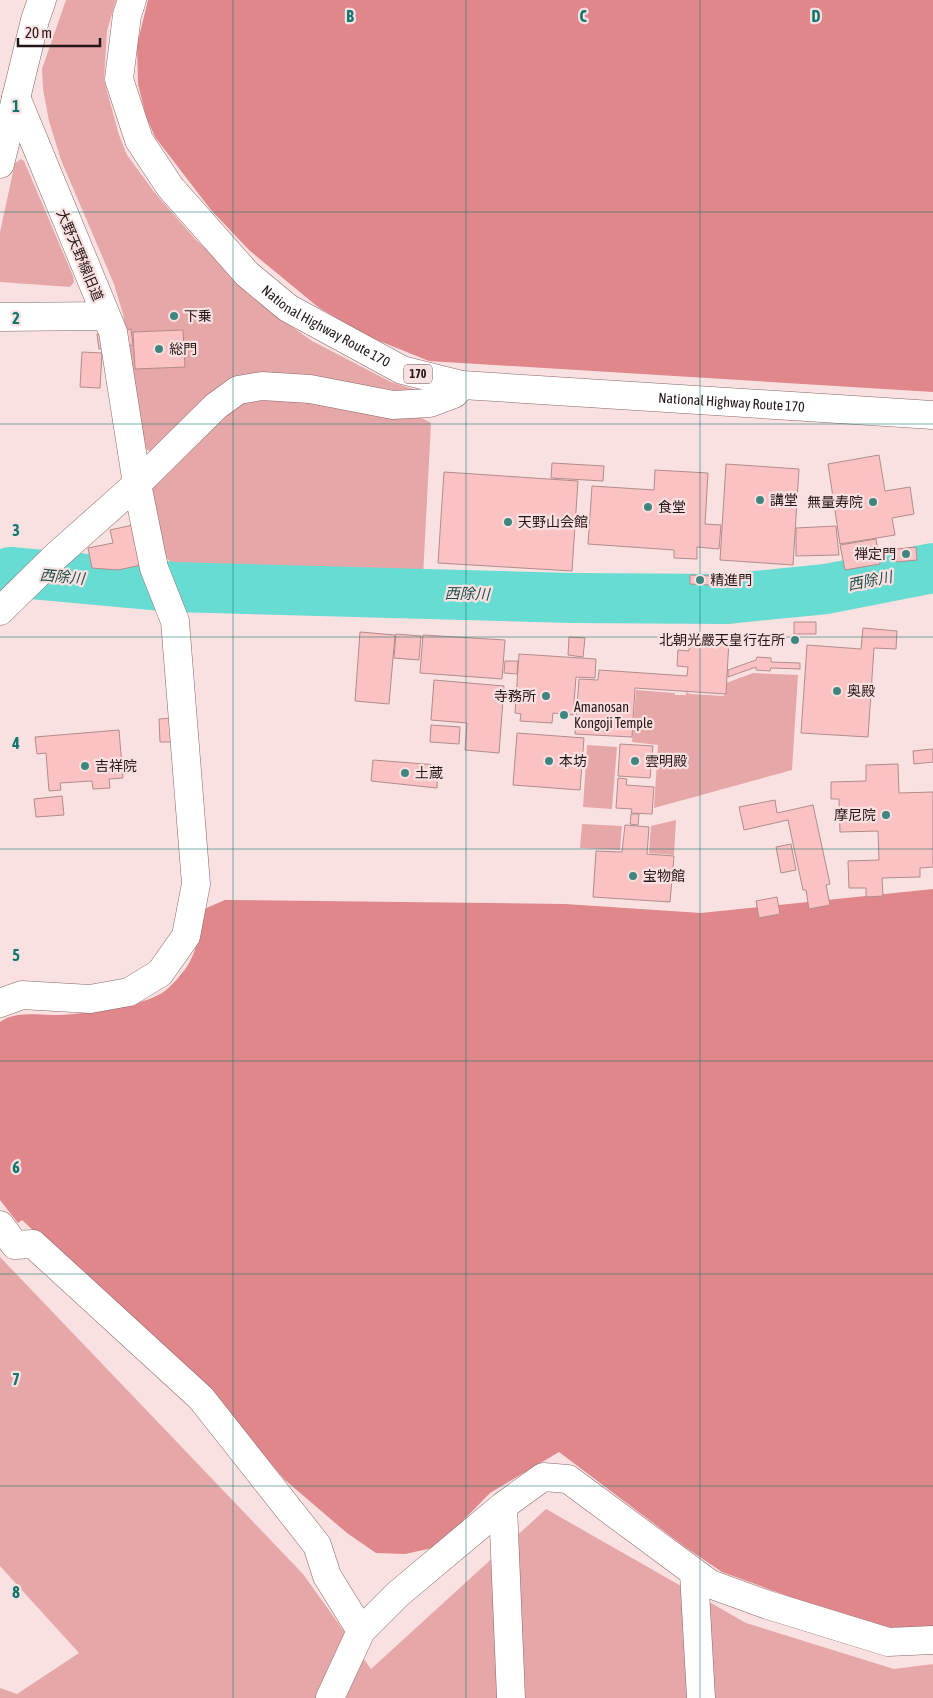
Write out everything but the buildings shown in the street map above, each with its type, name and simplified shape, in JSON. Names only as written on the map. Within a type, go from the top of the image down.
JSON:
[{"type":"main road","points":[[0,164],[42,0]]},
{"type":"main road","name":"National Highway Route 170","points":[[132,0],[127,15],[119,79],[140,140],[170,188],[247,274],[288,308],[402,370],[462,385],[933,415]]},
{"type":"main road","name":"大野天野線旧道","points":[[0,317],[106,316],[16,96]]},
{"type":"main road","points":[[7,995],[90,999],[129,992],[160,973],[186,936],[196,884],[175,621],[171,606],[154,568],[136,484],[113,332],[106,316]]},
{"type":"main road","points":[[0,611],[25,589],[56,556],[136,484],[216,406],[238,390],[262,386],[310,389],[393,405],[430,403],[454,394],[462,385]]},
{"type":"main road","points":[[0,1225],[15,1245],[33,1244],[201,1398],[317,1545],[327,1576],[361,1631]]},
{"type":"main road","points":[[330,1698],[361,1631],[398,1594],[503,1506],[544,1477],[568,1479],[710,1584],[768,1605],[888,1642],[933,1640]]},
{"type":"main road","points":[[503,1506],[511,1698]]},
{"type":"main road","points":[[694,1573],[701,1698]]},
{"type":"shaded area","points":[[66,0],[116,0],[107,31],[104,80],[119,135],[127,155],[155,193],[196,240],[284,321],[312,341],[391,382],[419,391],[411,397],[268,376],[169,435],[150,451],[145,449],[123,314],[114,284],[61,160],[49,121],[43,89],[42,69]]},
{"type":"shaded area","points":[[148,0],[933,0],[933,392],[429,361],[367,336],[318,307],[249,250],[211,210],[155,137],[146,116],[138,84],[137,45]]},
{"type":"shaded area","points":[[21,159],[24,161],[73,276],[74,282],[70,287],[0,282],[0,232],[15,163]]},
{"type":"shaded area","points":[[279,396],[416,415],[431,423],[423,577],[405,579],[195,580],[166,558],[150,491],[157,476],[180,450],[245,399]]},
{"type":"shaded area","points":[[753,673],[798,675],[792,770],[654,808],[658,745],[632,742],[636,690],[675,693],[675,695],[686,695],[686,692],[690,694],[724,696],[726,683]]},
{"type":"shaded area","points":[[587,745],[617,747],[612,809],[583,807]]},
{"type":"shaded area","points":[[676,820],[674,855],[649,853],[651,826]]},
{"type":"shaded area","points":[[582,824],[622,826],[620,850],[580,848]]},
{"type":"shaded area","points":[[933,889],[933,1628],[905,1630],[886,1627],[804,1602],[722,1572],[685,1547],[559,1452],[490,1493],[437,1547],[405,1554],[376,1553],[347,1533],[285,1480],[205,1388],[22,1220],[18,1223],[0,1200],[0,1022],[19,1015],[64,1015],[93,1012],[125,1006],[162,993],[169,988],[188,965],[199,938],[204,909],[225,900],[565,904],[701,913]]},
{"type":"shaded area","points":[[0,1257],[303,1574],[371,1669],[546,1509],[746,1623],[894,1669],[933,1664],[933,1698],[0,1698],[0,1688],[17,1694],[79,1653],[0,1566]]},
{"type":"waterway","name":"西除川","points":[[0,577],[10,572],[174,587],[572,598],[726,599],[826,589],[933,568]]},
{"type":"place","name":"下乗","points":[[174,316]]},
{"type":"place","name":"総門","points":[[159,349]]},
{"type":"place","name":"講堂","points":[[760,500]]},
{"type":"place","name":"無量寿院","points":[[873,502]]},
{"type":"place","name":"食堂","points":[[648,507]]},
{"type":"place","name":"天野山会館","points":[[508,522]]},
{"type":"place","name":"禅定門","points":[[906,554]]},
{"type":"place","name":"精進門","points":[[700,580]]},
{"type":"place","name":"北朝光嚴天皇行在所","points":[[795,640]]},
{"type":"place","name":"奥殿","points":[[837,691]]},
{"type":"place","name":"寺務所","points":[[546,696]]},
{"type":"place","name":"Amanosan Kongoji Temple","points":[[564,715]]},
{"type":"place","name":"本坊","points":[[549,761]]},
{"type":"place","name":"雲明殿","points":[[635,761]]},
{"type":"place","name":"吉祥院","points":[[85,766]]},
{"type":"place","name":"土蔵","points":[[405,773]]},
{"type":"place","name":"摩尼院","points":[[886,815]]},
{"type":"place","name":"宝物館","points":[[633,876]]}]
